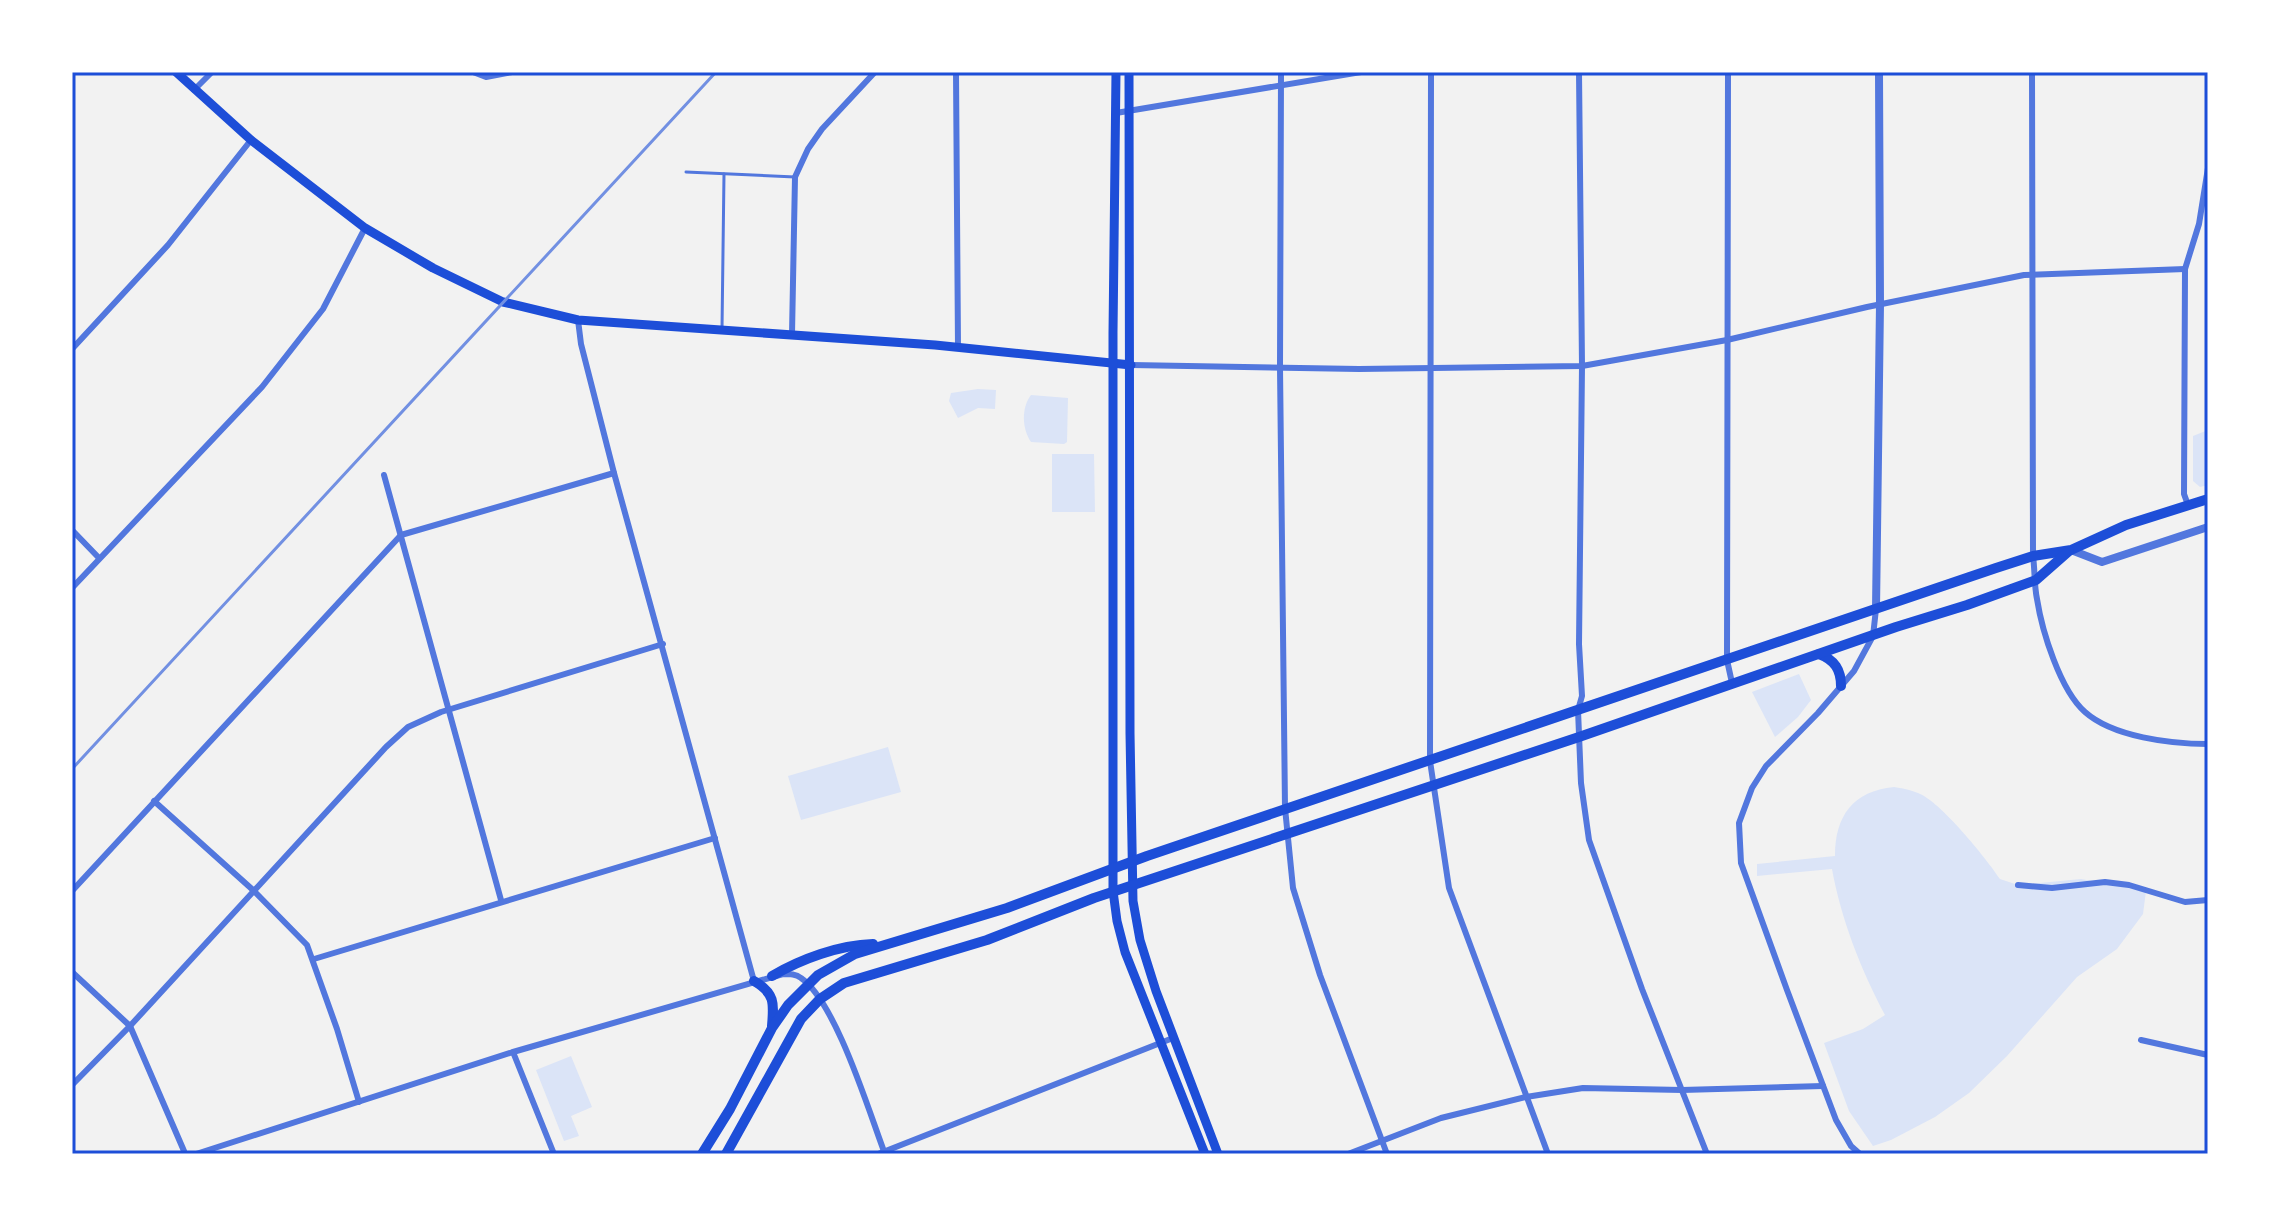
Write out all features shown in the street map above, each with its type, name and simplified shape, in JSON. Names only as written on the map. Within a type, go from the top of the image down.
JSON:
[{"type":"main road","points":[[176,72],[251,140],[365,228],[433,268],[503,302],[578,320],[958,347],[1131,365]]},
{"type":"main road","points":[[1116,72],[1113,891],[1120,935],[1205,1154]]},
{"type":"main road","points":[[1129,72],[1132,885],[1140,940],[1173,1038],[1218,1154]]},
{"type":"main road","points":[[702,1154],[788,1005],[808,984],[841,960],[1007,908],[1285,808],[2033,556],[2071,550],[2126,525],[2208,499]]},
{"type":"main road","points":[[726,1154],[794,1030],[820,999],[851,980],[1000,936],[1046,915],[1113,891],[1579,737],[2036,580],[2071,550]]},
{"type":"main road","points":[[1819,654],[1829,658],[1837,667],[1841,686]]},
{"type":"main road","points":[[772,976],[792,964],[848,947],[887,944]]},
{"type":"main road","points":[[754,981],[766,987],[772,996],[772,1028]]},
{"type":"street","points":[[194,90],[212,72]]},
{"type":"street","points":[[473,72],[486,77],[512,72]]},
{"type":"street","points":[[792,334],[795,177],[822,129],[875,72]]},
{"type":"street","points":[[956,72],[958,347]]},
{"type":"street","points":[[1281,72],[1280,368],[1285,808],[1293,888],[1320,975],[1387,1154]]},
{"type":"street","points":[[1116,113],[1361,72]]},
{"type":"street","points":[[1431,72],[1430,761],[1449,888],[1548,1154]]},
{"type":"street","points":[[1579,72],[1582,366],[1579,644],[1582,696],[1578,710],[1581,783],[1589,840],[1642,989],[1707,1154]]},
{"type":"street","points":[[1728,72],[1727,660],[1732,683]]},
{"type":"street","points":[[1860,1154],[1851,1146],[1836,1120],[1741,863],[1739,823],[1752,788],[1766,766],[1854,671],[1873,636],[1876,609],[1880,304],[1879,72]]},
{"type":"street","points":[[2032,72],[2033,556],[2036,596],[2053,655],[2070,693],[2083,711],[2103,724],[2154,740],[2208,744]]},
{"type":"street","points":[[72,349],[168,245],[251,140]]},
{"type":"street","points":[[2188,505],[2184,494],[2185,269],[2199,224],[2208,168]]},
{"type":"street","points":[[2199,224],[2208,223]]},
{"type":"street","points":[[72,588],[262,387],[323,309],[365,228]]},
{"type":"street","points":[[1131,365],[1432,369],[1582,366],[1727,340],[1880,304],[2032,274],[2185,269]]},
{"type":"street","points":[[578,320],[581,344],[614,473],[754,981]]},
{"type":"street","points":[[72,891],[401,535],[614,473]]},
{"type":"street","points":[[384,475],[501,900]]},
{"type":"street","points":[[2071,550],[2102,562],[2208,527]]},
{"type":"street","points":[[72,530],[99,558]]},
{"type":"street","points":[[72,1085],[408,727],[449,710],[663,644]]},
{"type":"street","points":[[154,801],[253,890],[307,945],[359,1102]]},
{"type":"street","points":[[314,959],[501,900],[715,838]]},
{"type":"street","points":[[2018,885],[2052,888],[2105,882],[2129,885],[2185,902],[2208,900]]},
{"type":"street","points":[[72,972],[130,1026],[188,1153],[772,976],[794,975],[808,984],[820,999],[836,1027],[883,1153],[1173,1038]]},
{"type":"street","points":[[2141,1040],[2208,1055]]},
{"type":"street","points":[[513,1052],[554,1154]]},
{"type":"street","points":[[1348,1154],[1441,1118],[1526,1097],[1583,1088],[1682,1090],[1823,1086]]},
{"type":"lane","points":[[686,172],[795,177]]},
{"type":"lane","points":[[722,329],[724,174]]},
{"type":"shaded area","points":[[996,390],[995,409],[978,408],[958,418],[949,401],[951,393]]},
{"type":"shaded area","points":[[1031,395],[1068,398],[1067,442],[1031,442],[1024,418]]},
{"type":"shaded area","points":[[2208,430],[2208,485],[2200,487],[2193,481],[2193,436]]},
{"type":"shaded area","points":[[1052,454],[1094,454],[1095,512],[1052,512]]},
{"type":"shaded area","points":[[1799,674],[1811,700],[1798,717],[1775,737],[1752,692]]},
{"type":"shaded area","points":[[888,747],[901,792],[801,820],[788,776]]},
{"type":"shaded area","points":[[1894,787],[1918,793],[1938,807],[1974,845],[2000,879],[2018,885],[2081,879],[2146,891],[2143,914],[2117,949],[2077,977],[2007,1056],[1969,1093],[1935,1117],[1873,1146],[1849,1111],[1824,1043],[1863,1029],[1885,1015],[1853,944],[1832,869],[1757,876],[1757,864],[1835,856],[1838,829],[1849,808],[1867,794]]},
{"type":"shaded area","points":[[571,1056],[592,1107],[571,1116],[579,1136],[564,1141],[536,1070]]},
{"type":"railway","points":[[72,769],[716,72]]}]
